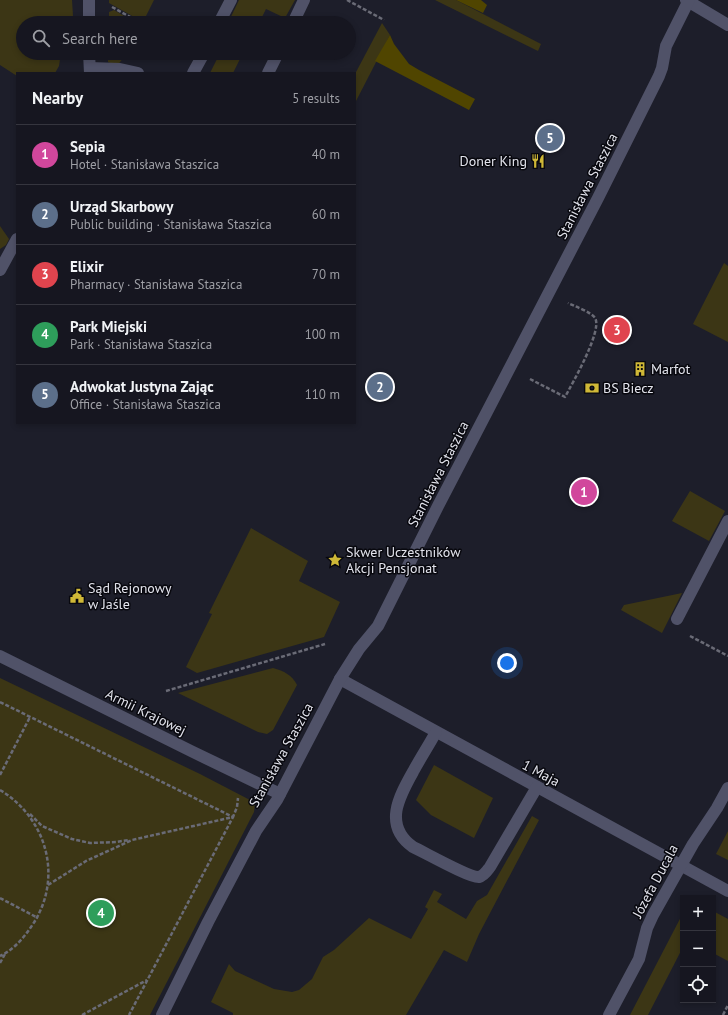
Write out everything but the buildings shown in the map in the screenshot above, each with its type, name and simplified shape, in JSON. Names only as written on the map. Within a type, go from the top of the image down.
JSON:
[{"type":"street","points":[[89,0],[89,16]]},
{"type":"street","points":[[223,16],[231,0]]},
{"type":"street","points":[[296,16],[304,0]]},
{"type":"street","points":[[688,0],[728,25]]},
{"type":"street","name":"Stanisława Staszica","points":[[162,1015],[208,922],[256,831],[280,794],[340,679],[359,649],[378,626],[659,76],[666,46],[688,0]]},
{"type":"street","points":[[89,60],[90,70],[120,69],[134,72]]},
{"type":"street","points":[[194,72],[200,60]]},
{"type":"street","points":[[268,72],[274,60]]},
{"type":"street","points":[[0,270],[16,240]]},
{"type":"street","points":[[677,619],[728,521]]},
{"type":"street","name":"Armii Krajowej","points":[[0,656],[280,794]]},
{"type":"street","name":"1 Maja","points":[[340,679],[728,891]]},
{"type":"street","points":[[436,732],[402,792],[397,805],[397,825],[406,842],[413,847],[468,874],[479,877],[484,875],[537,787]]},
{"type":"street","name":"Józefa Ducala","points":[[609,1015],[639,959],[647,928],[653,915],[692,844],[717,808],[728,788]]},
{"type":"path","points":[[347,0],[384,20]]},
{"type":"path","points":[[108,7],[113,7],[130,16]]},
{"type":"path","points":[[523,376],[565,397],[589,350],[597,324],[593,316],[562,300]]},
{"type":"path","points":[[166,692],[325,644]]},
{"type":"path","points":[[0,702],[233,817]]},
{"type":"path","points":[[0,775],[30,717]]},
{"type":"path","points":[[0,790],[24,808],[42,826],[72,839],[90,843],[132,840],[233,817]]},
{"type":"path","points":[[129,1015],[233,817],[238,801],[236,793]]},
{"type":"path","points":[[0,956],[5,954],[24,938],[38,918],[48,885],[49,865],[44,844],[36,825],[24,808]]},
{"type":"path","points":[[48,885],[86,861],[132,840]]},
{"type":"path","points":[[0,898],[38,918]]},
{"type":"path","points":[[0,963],[5,954]]},
{"type":"path","points":[[82,1015],[148,980]]},
{"type":"path","points":[[723,1015],[728,1005]]},
{"type":"shaded area","points":[[0,0],[72,0],[73,16],[16,16],[16,60],[60,60],[56,72],[16,72],[16,75],[0,65]]},
{"type":"shaded area","points":[[109,0],[154,0],[146,16],[132,16],[109,3]]},
{"type":"shaded area","points":[[239,0],[295,0],[286,16],[281,16],[266,9],[262,16],[231,16]]},
{"type":"shaded area","points":[[435,0],[456,0],[541,44],[538,51]]},
{"type":"shaded area","points":[[456,0],[481,0],[487,5],[483,13]]},
{"type":"shaded area","points":[[114,10],[124,16],[109,16],[109,12]]},
{"type":"shaded area","points":[[382,23],[390,35],[356,101],[356,72]]},
{"type":"shaded area","points":[[390,35],[394,44],[409,64],[475,99],[469,110],[375,61]]},
{"type":"shaded area","points":[[108,60],[122,60],[117,66],[108,62]]},
{"type":"shaded area","points":[[216,60],[240,60],[234,72],[210,72]]},
{"type":"shaded area","points":[[0,226],[9,239],[6,245],[0,249]]},
{"type":"shaded area","points":[[724,263],[728,266],[728,342],[693,324]]},
{"type":"shaded area","points":[[690,491],[725,511],[709,541],[672,521]]},
{"type":"shaded area","points":[[251,528],[308,561],[299,581],[340,602],[324,637],[197,673],[186,667],[212,614],[209,613]]},
{"type":"shaded area","points":[[682,593],[662,633],[621,610],[624,605]]},
{"type":"shaded area","points":[[273,668],[287,674],[297,685],[273,730],[267,734],[258,732],[178,693]]},
{"type":"shaded area","points":[[0,678],[200,774],[255,804],[254,812],[150,1015],[0,1015]]},
{"type":"shaded area","points":[[434,765],[493,798],[474,838],[431,815],[416,800]]},
{"type":"shaded area","points":[[532,816],[539,820],[479,934],[467,962],[444,950],[406,1015],[233,1015],[233,1013],[211,1002],[229,964],[235,971],[274,989],[292,992],[299,990],[312,979],[323,957],[334,950],[369,918],[411,939],[428,909],[425,907],[434,890],[442,894],[437,902],[466,919],[477,901],[487,895]]},
{"type":"shaded area","points":[[728,831],[728,860],[716,854]]},
{"type":"shaded area","points":[[716,913],[728,919],[728,961],[716,955]]},
{"type":"shaded area","points":[[680,919],[680,953],[648,1015],[630,1015]]},
{"type":"place","name":"Adwokat Justyna Zając","points":[[550,138]]},
{"type":"place","name":"Doner King","points":[[538,161]]},
{"type":"place","name":"Elixir","points":[[617,330]]},
{"type":"place","name":"Marfot","points":[[640,369]]},
{"type":"place","name":"Urząd Skarbowy","points":[[380,387]]},
{"type":"place","name":"BS Biecz","points":[[592,388]]},
{"type":"place","name":"Sepia","points":[[584,492]]},
{"type":"place","name":"Skwer Uczestników Akcji Pensjonat","points":[[335,560]]},
{"type":"place","name":"Sąd Rejonowy w Jaśle","points":[[77,596]]},
{"type":"place","name":"Park Miejski","points":[[101,913]]}]
